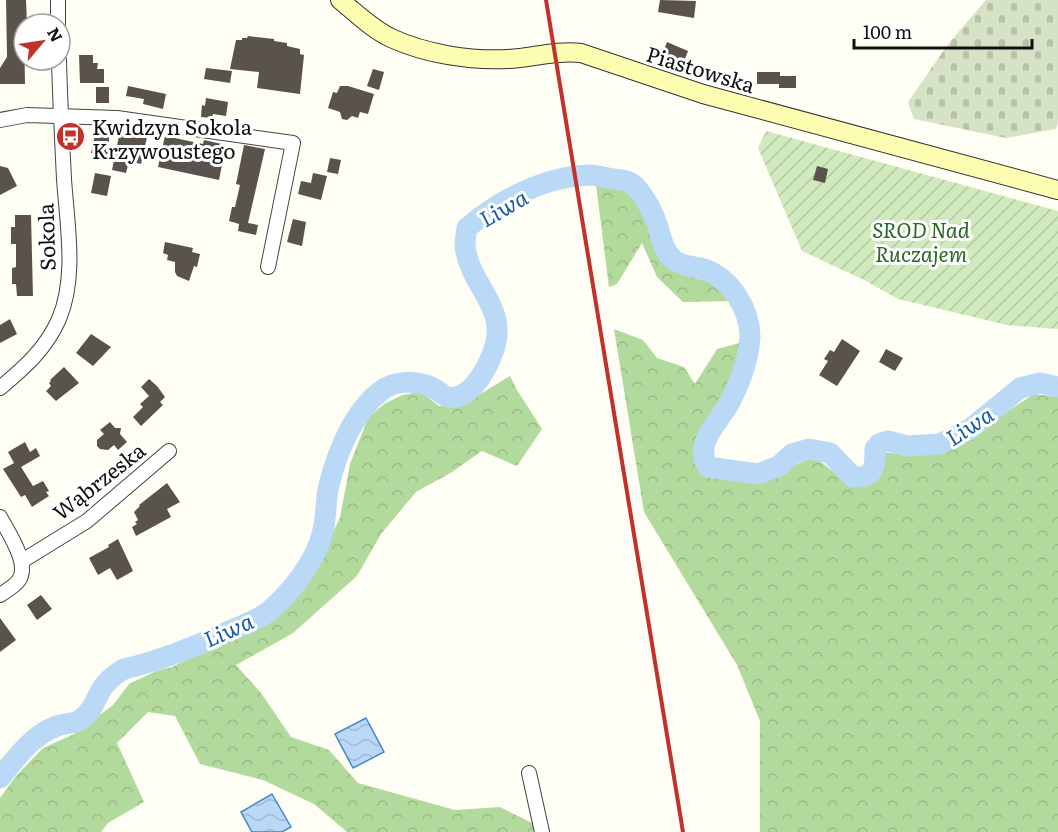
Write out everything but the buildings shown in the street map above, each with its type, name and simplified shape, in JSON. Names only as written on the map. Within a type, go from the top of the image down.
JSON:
[{"type":"street","name":"Piastowska","points":[[340,0],[390,38],[432,52],[494,59],[561,52],[580,53],[703,94],[1058,190]]},
{"type":"street","name":"Sokola","points":[[0,388],[39,353],[54,329],[64,305],[68,280],[68,256],[59,72]]},
{"type":"street","points":[[0,120],[27,115],[61,114],[117,118],[292,143],[268,267]]},
{"type":"street","name":"Wąbrzeska","points":[[22,561],[87,521],[169,451]]},
{"type":"street","points":[[0,517],[22,561],[23,573],[19,581],[0,595]]},
{"type":"street","points":[[529,773],[542,832]]},
{"type":"green space","points":[[986,0],[1058,0],[1058,121],[1056,129],[1006,138],[914,119],[908,102],[949,43]]},
{"type":"green space","name":"SROD Nad Ruczajem","points":[[766,131],[1058,211],[1058,329],[1007,325],[898,299],[802,251],[758,148]]},
{"type":"green space","points":[[596,185],[625,189],[650,222],[658,251],[680,274],[715,283],[731,301],[683,302],[657,277],[642,243],[617,284],[609,287]]},
{"type":"green space","points":[[614,329],[643,340],[657,358],[684,367],[695,384],[717,349],[743,342],[726,395],[701,427],[699,463],[708,475],[759,479],[815,457],[851,486],[878,477],[881,453],[943,454],[1034,394],[1058,397],[1058,832],[760,832],[760,721],[737,665],[644,512]]},
{"type":"green space","points":[[510,376],[542,429],[517,466],[482,451],[452,472],[416,492],[381,534],[357,576],[293,633],[236,665],[261,693],[291,737],[329,750],[358,783],[455,810],[500,807],[534,824],[534,832],[347,832],[314,804],[263,780],[200,764],[175,716],[148,712],[117,743],[144,802],[108,823],[101,832],[0,832],[0,798],[16,776],[43,748],[74,734],[113,705],[129,684],[156,671],[216,649],[263,623],[309,579],[340,518],[350,464],[368,418],[384,404],[402,395],[421,392],[439,406],[464,404]]},
{"type":"water","points":[[366,718],[384,752],[353,768],[335,734]]},
{"type":"water","points":[[272,794],[291,827],[282,832],[252,832],[241,812]]},
{"type":"waterway","name":"Liwa","points":[[0,778],[25,748],[40,735],[57,726],[75,722],[84,717],[103,686],[117,673],[177,653],[248,623],[268,612],[285,595],[302,575],[320,541],[332,473],[348,434],[362,410],[386,387],[399,383],[427,385],[448,397],[463,395],[485,370],[496,340],[497,325],[494,312],[468,261],[465,246],[467,228],[508,199],[540,185],[573,176],[590,175],[632,183],[651,210],[670,256],[681,264],[714,273],[730,287],[743,306],[749,327],[748,354],[734,394],[706,441],[704,458],[708,467],[758,474],[779,466],[792,454],[809,449],[830,453],[853,477],[866,476],[874,466],[875,449],[879,444],[888,441],[907,446],[940,444],[970,429],[1020,388],[1040,383],[1058,387]]},
{"type":"railway","points":[[546,0],[683,832]]},
{"type":"place","name":"Kwidzyn Sokola Krzywoustego","points":[[71,137]]}]
